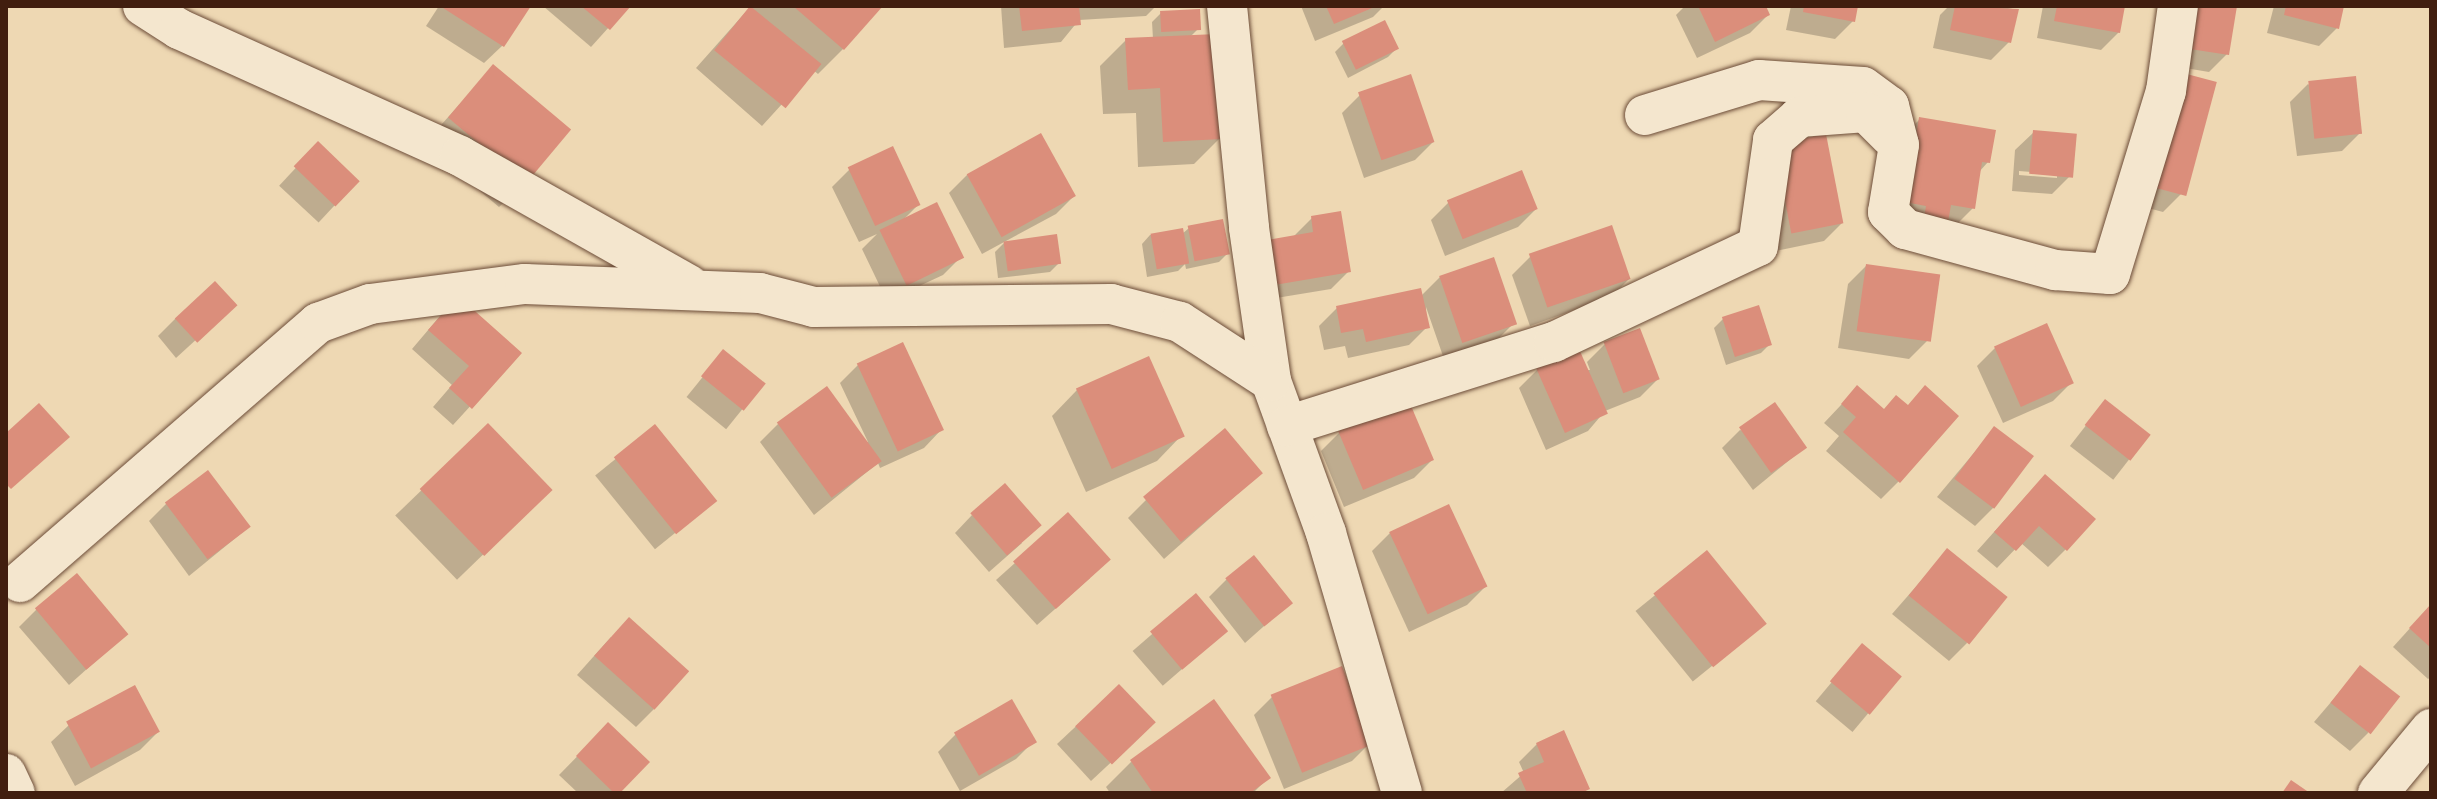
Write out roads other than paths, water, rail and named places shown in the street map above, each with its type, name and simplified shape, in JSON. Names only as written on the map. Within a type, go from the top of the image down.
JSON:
[{"type":"street","points":[[143,6],[179,29],[460,156],[699,291]]},
{"type":"street","points":[[1227,6],[1249,228],[1271,381],[1326,533],[1402,793]]},
{"type":"street","points":[[1645,115],[1759,80],[1863,87],[1889,106],[1899,145],[1888,212],[1905,229],[2055,270],[2110,274],[2166,91],[2178,6]]},
{"type":"street","points":[[1287,426],[1554,342],[1758,246],[1773,140],[1799,117],[1866,112],[1899,145]]},
{"type":"street","points":[[11,585],[318,323],[370,304],[525,284],[617,285],[760,293],[814,307],[1111,304],[1180,322],[1271,381]]},
{"type":"street","points":[[2378,793],[2431,729]]},
{"type":"street","points":[[6,774],[15,793]]}]
